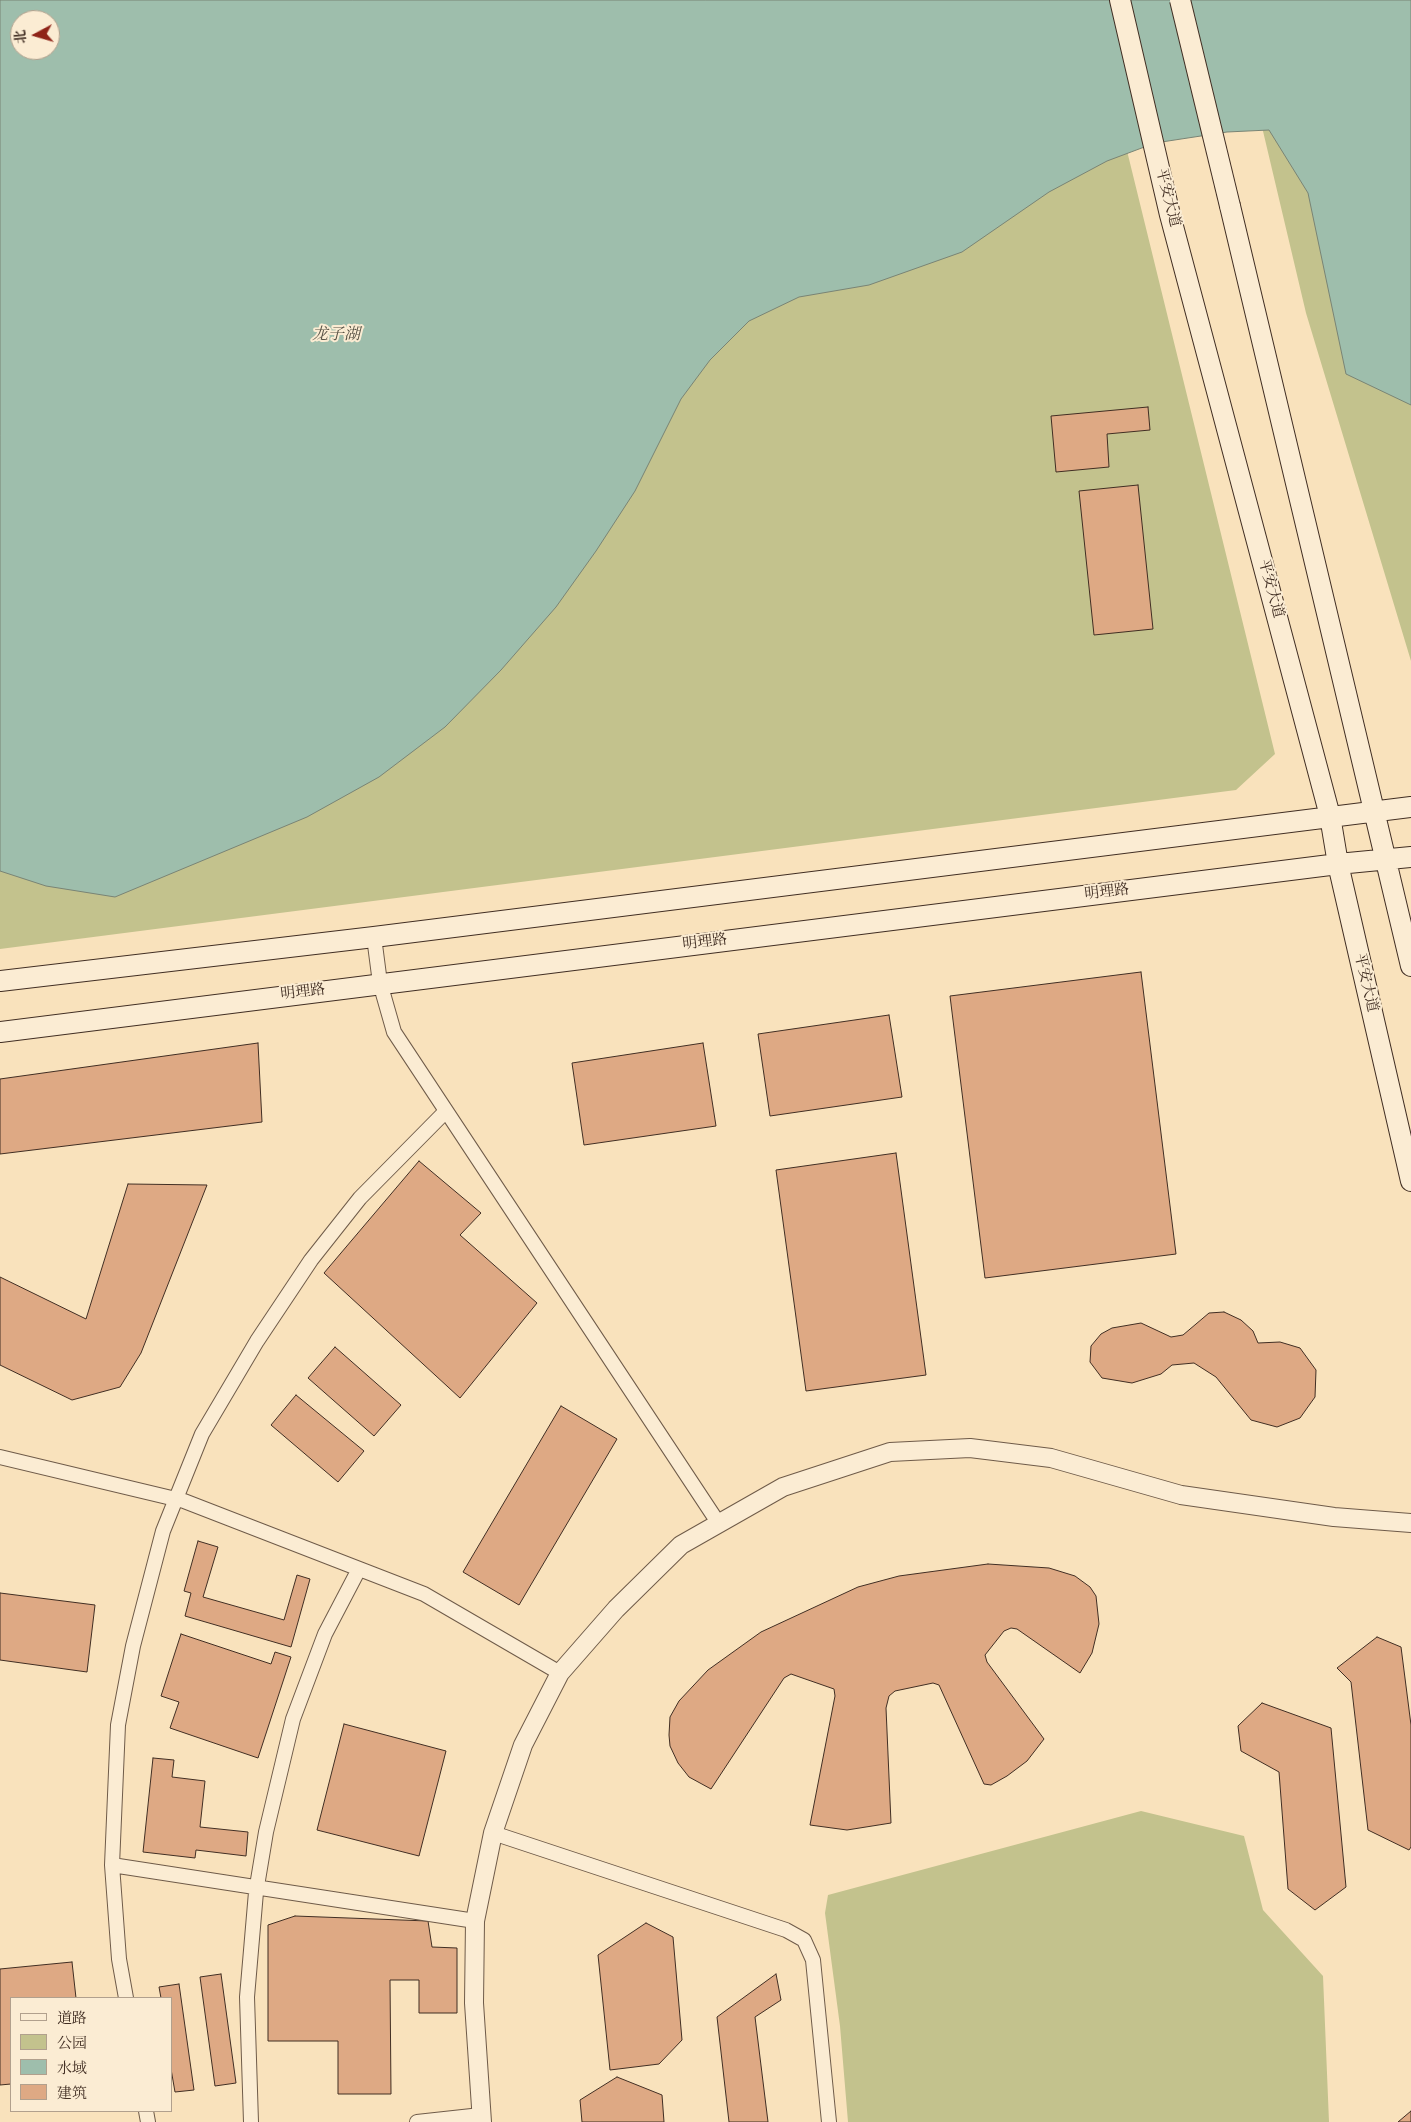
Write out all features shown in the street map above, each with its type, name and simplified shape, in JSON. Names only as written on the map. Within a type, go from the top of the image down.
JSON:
[{"type":"main road","name":"平安大道","points":[[1120,0],[1170,215],[1330,816],[1338,864],[1411,1181]]},
{"type":"main road","points":[[1180,0],[1411,966]]},
{"type":"main road","points":[[0,981],[374,937],[1411,806]]},
{"type":"main road","name":"明理路","points":[[0,1032],[1338,864],[1411,857]]},
{"type":"street","points":[[374,937],[380,983],[394,1032],[719,1524]]},
{"type":"street","points":[[126,1997],[118,1959],[112,1865],[118,1725],[133,1646],[164,1531],[202,1434],[257,1341],[311,1260],[360,1198],[446,1111]]},
{"type":"street","points":[[417,2122],[481,2119],[474,2003],[475,1921],[493,1833],[524,1745],[560,1673],[616,1609],[681,1545],[783,1487],[890,1452],[970,1448],[1051,1458],[1181,1495],[1334,1518],[1411,1523]]},
{"type":"street","points":[[0,1457],[176,1500],[360,1569],[424,1594],[560,1673]]},
{"type":"street","points":[[251,2122],[247,1997],[257,1888],[266,1832],[293,1719],[325,1634],[360,1569]]},
{"type":"street","points":[[493,1833],[786,1930],[804,1940],[813,1960],[829,2122]]},
{"type":"street","points":[[112,1865],[475,1921]]},
{"type":"green space","name":"龙子湖","points":[[0,0],[1090,0],[1275,754],[1236,790],[0,949]]},
{"type":"green space","points":[[1232,0],[1411,0],[1411,661],[1306,313]]},
{"type":"green space","points":[[1141,1811],[1244,1836],[1263,1910],[1323,1976],[1329,2122],[848,2122],[840,2026],[825,1913],[828,1895]]},
{"type":"water","name":"龙子湖","points":[[0,0],[1411,0],[1411,405],[1346,374],[1308,193],[1269,130],[1227,132],[1155,143],[1107,161],[1049,192],[962,252],[869,285],[799,297],[749,321],[710,360],[681,399],[635,491],[596,551],[556,607],[501,670],[445,727],[379,777],[307,817],[115,897],[46,886],[0,871]]},
{"type":"building","points":[[1148,407],[1150,430],[1107,434],[1109,467],[1056,472],[1051,416]]},
{"type":"building","points":[[1138,485],[1153,629],[1094,635],[1079,491]]},
{"type":"building","points":[[1141,972],[1176,1254],[985,1278],[950,996]]},
{"type":"building","points":[[889,1015],[902,1097],[770,1116],[758,1034]]},
{"type":"building","points":[[258,1043],[262,1122],[0,1154],[0,1079]]},
{"type":"building","points":[[703,1043],[716,1126],[584,1145],[572,1063]]},
{"type":"building","points":[[896,1153],[926,1375],[806,1391],[776,1170]]},
{"type":"building","points":[[419,1161],[481,1213],[460,1235],[537,1303],[460,1398],[324,1273]]},
{"type":"building","points":[[128,1184],[207,1185],[141,1353],[120,1387],[72,1400],[0,1365],[0,1277],[86,1319]]},
{"type":"building","points":[[1224,1312],[1241,1320],[1253,1331],[1258,1343],[1280,1342],[1300,1348],[1316,1370],[1315,1397],[1300,1418],[1277,1427],[1251,1420],[1216,1377],[1194,1363],[1172,1365],[1161,1374],[1132,1383],[1102,1378],[1090,1362],[1091,1346],[1101,1334],[1112,1328],[1141,1323],[1171,1337],[1183,1335],[1209,1313]]},
{"type":"building","points":[[335,1347],[401,1405],[374,1436],[308,1378]]},
{"type":"building","points":[[296,1395],[364,1451],[338,1482],[271,1425]]},
{"type":"building","points":[[561,1406],[617,1439],[519,1605],[463,1572]]},
{"type":"building","points":[[198,1541],[218,1547],[203,1597],[284,1620],[297,1575],[310,1579],[291,1647],[185,1616],[191,1593],[184,1591]]},
{"type":"building","points":[[988,1564],[1049,1568],[1075,1576],[1090,1587],[1096,1596],[1099,1624],[1092,1653],[1080,1673],[1017,1629],[1011,1628],[1004,1631],[985,1655],[987,1662],[1044,1739],[1027,1761],[1007,1776],[991,1785],[984,1784],[939,1685],[933,1683],[895,1691],[889,1696],[886,1708],[891,1823],[847,1830],[810,1825],[835,1696],[834,1689],[791,1674],[784,1678],[711,1789],[689,1777],[678,1763],[670,1746],[669,1735],[670,1717],[679,1701],[708,1670],[761,1632],[858,1587],[899,1576]]},
{"type":"building","points":[[0,1593],[95,1605],[87,1672],[0,1660]]},
{"type":"building","points":[[181,1634],[271,1664],[275,1652],[291,1657],[258,1758],[170,1728],[179,1702],[161,1696]]},
{"type":"building","points":[[1377,1637],[1401,1647],[1411,1725],[1411,1847],[1409,1850],[1368,1830],[1351,1682],[1337,1668]]},
{"type":"building","points":[[1262,1703],[1331,1728],[1346,1887],[1315,1910],[1288,1889],[1279,1772],[1241,1751],[1238,1726]]},
{"type":"building","points":[[344,1724],[446,1751],[419,1856],[317,1830]]},
{"type":"building","points":[[153,1758],[174,1760],[172,1777],[205,1781],[200,1827],[248,1832],[246,1856],[196,1850],[195,1858],[143,1852]]},
{"type":"building","points":[[295,1916],[428,1921],[432,1947],[457,1948],[457,2013],[419,2013],[419,1980],[390,1980],[391,2094],[338,2094],[338,2041],[268,2041],[268,1925]]},
{"type":"building","points":[[646,1923],[673,1937],[682,2040],[659,2064],[610,2070],[598,1955]]},
{"type":"building","points":[[72,1962],[76,1997],[10,1997],[10,2084],[0,2085],[0,1969]]},
{"type":"building","points":[[221,1974],[236,2083],[215,2086],[200,1977]]},
{"type":"building","points":[[776,1974],[781,2000],[755,2017],[768,2122],[729,2122],[717,2017]]},
{"type":"building","points":[[179,1984],[194,2090],[175,2092],[172,2075],[172,1997],[161,1997],[159,1987]]},
{"type":"building","points":[[617,2077],[662,2095],[664,2122],[582,2122],[580,2100]]},
{"type":"building","points":[[1411,2111],[1411,2122],[1398,2122]]}]
